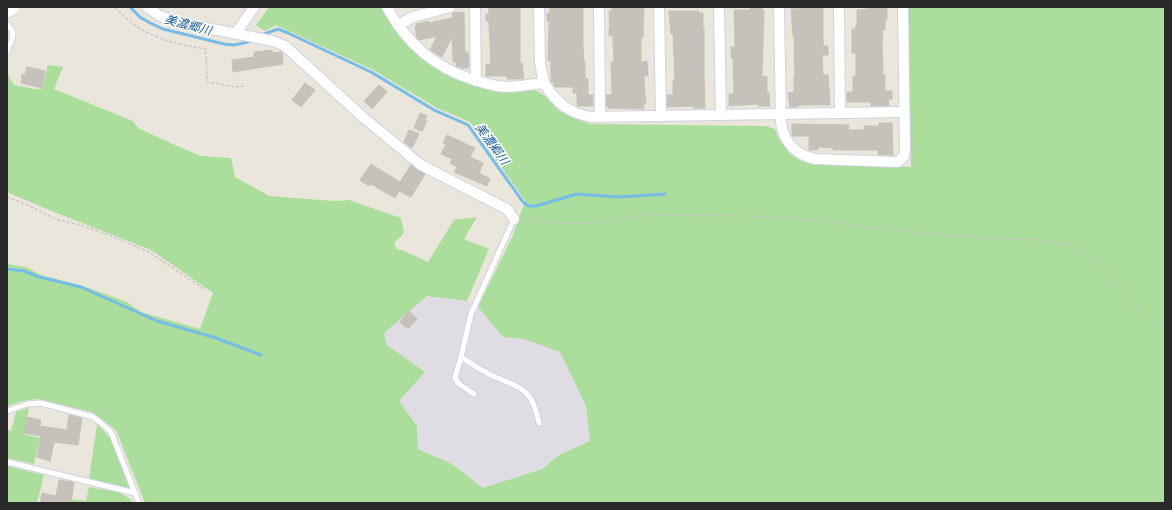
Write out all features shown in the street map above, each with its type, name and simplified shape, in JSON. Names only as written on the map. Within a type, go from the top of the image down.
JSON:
[{"type":"main road","points":[[7,10],[12,7]]},
{"type":"street","points":[[147,7],[160,16],[181,23],[273,41],[285,46],[364,118],[421,165],[507,209],[514,219]]},
{"type":"street","points":[[236,33],[254,7]]},
{"type":"street","points":[[387,7],[403,32],[419,50],[450,71],[486,84],[507,87],[544,83]]},
{"type":"street","points":[[398,24],[414,17],[450,7]]},
{"type":"street","points":[[475,7],[476,81]]},
{"type":"street","points":[[539,7],[540,62],[544,83],[561,105],[579,115],[661,116],[904,112]]},
{"type":"street","points":[[599,7],[600,116]]},
{"type":"street","points":[[659,7],[661,116]]},
{"type":"street","points":[[719,7],[721,115]]},
{"type":"street","points":[[779,7],[780,123],[782,133],[790,145],[796,152],[806,157],[815,159],[898,162],[904,156],[905,151],[902,7]]},
{"type":"street","points":[[839,7],[840,113]]},
{"type":"lane","points":[[7,24],[13,32],[12,40],[7,51]]},
{"type":"lane","points":[[474,394],[459,384],[454,378],[461,357],[471,314],[514,219]]},
{"type":"lane","points":[[461,357],[477,368],[512,383],[522,391],[530,398],[535,408],[539,423]]},
{"type":"lane","points":[[7,411],[27,404],[41,403],[93,417],[111,432],[139,503]]},
{"type":"lane","points":[[7,462],[135,493]]},
{"type":"path","points":[[114,7],[126,19],[159,39],[177,45],[206,49],[207,82],[236,87],[245,86]]},
{"type":"path","points":[[7,197],[28,205],[58,220],[81,225],[149,252],[204,288]]},
{"type":"path","points":[[514,219],[521,216],[554,223],[582,223],[648,215],[752,216],[806,220],[979,238],[1039,240],[1065,244],[1087,256],[1107,271],[1138,310],[1155,320],[1165,321]]},
{"type":"shaded area","points":[[427,296],[467,301],[478,307],[503,337],[524,339],[560,352],[586,406],[590,441],[559,455],[542,469],[483,488],[452,464],[418,449],[417,426],[399,401],[425,372],[387,345],[384,333]]},
{"type":"green space","points":[[269,7],[382,7],[405,42],[427,62],[442,71],[465,82],[482,87],[532,88],[545,96],[559,111],[590,124],[766,126],[775,129],[779,139],[791,155],[801,161],[817,165],[911,167],[908,7],[1165,7],[1165,503],[145,503],[116,430],[92,412],[38,399],[23,401],[7,406],[7,264],[26,267],[41,275],[83,286],[127,302],[141,312],[200,329],[213,293],[151,250],[7,192],[7,73],[14,85],[42,89],[48,65],[63,67],[54,89],[133,121],[138,128],[201,156],[231,158],[235,177],[269,196],[333,201],[349,200],[401,218],[404,233],[394,243],[397,249],[428,262],[454,220],[477,217],[464,239],[489,249],[467,301],[427,296],[384,333],[387,345],[425,372],[399,401],[417,426],[418,449],[452,464],[483,488],[542,469],[559,455],[590,441],[586,406],[560,352],[524,339],[503,337],[478,307],[513,235],[525,201],[470,122],[437,108],[373,70],[276,25],[265,31],[256,25]]},
{"type":"green space","points":[[29,408],[24,434],[40,438],[34,464],[7,458],[7,430],[11,431],[16,412]]},
{"type":"green space","points":[[97,424],[111,439],[132,489],[89,479]]},
{"type":"green space","points":[[7,466],[44,475],[37,503],[7,503]]},
{"type":"green space","points":[[89,487],[125,495],[133,503],[72,503],[72,499],[86,501]]},
{"type":"building","points":[[489,7],[520,7],[520,63],[522,63],[524,79],[507,79],[507,76],[486,76],[486,64],[491,64],[489,21],[486,21],[486,14],[489,14]]},
{"type":"building","points":[[550,7],[583,7],[585,79],[588,79],[588,95],[593,95],[593,106],[577,106],[577,93],[573,93],[573,87],[554,87],[554,82],[551,82],[551,61],[548,61],[549,21],[547,21],[547,13],[550,13]]},
{"type":"building","points":[[612,7],[644,7],[643,37],[641,37],[641,62],[647,61],[648,76],[644,76],[646,103],[644,103],[644,109],[608,108],[608,106],[606,106],[606,95],[612,95],[611,62],[614,62],[613,36],[609,36],[609,11],[612,11]]},
{"type":"building","points":[[750,7],[762,7],[762,10],[764,10],[762,77],[767,76],[767,93],[769,93],[770,106],[758,106],[758,104],[729,106],[729,94],[734,94],[733,58],[731,58],[731,47],[735,47],[734,10],[750,10]]},
{"type":"building","points":[[887,7],[885,30],[882,30],[883,75],[885,75],[885,91],[892,91],[892,99],[888,99],[889,106],[871,106],[871,102],[847,102],[847,92],[853,92],[853,76],[856,76],[856,53],[852,53],[852,29],[856,29],[857,10]]},
{"type":"building","points":[[823,8],[823,42],[824,46],[828,46],[828,55],[822,55],[823,75],[828,75],[830,105],[798,105],[798,107],[790,107],[788,93],[794,92],[795,77],[794,36],[791,9]]},
{"type":"building","points":[[669,11],[699,11],[699,13],[703,13],[705,108],[693,108],[693,106],[667,107],[667,95],[673,95],[673,80],[675,80],[673,34],[671,34]]},
{"type":"building","points":[[464,12],[465,52],[468,52],[469,68],[461,68],[456,66],[456,62],[453,62],[452,37],[442,57],[430,50],[437,36],[419,40],[417,38],[415,27],[417,26],[416,24],[452,18],[453,13]]},
{"type":"building","points":[[272,50],[272,53],[282,52],[283,64],[233,72],[232,60],[254,57],[254,52]]},
{"type":"building","points":[[27,67],[45,71],[42,88],[21,83],[22,74],[25,75]]},
{"type":"building","points":[[305,83],[315,90],[301,107],[292,100]]},
{"type":"building","points":[[379,85],[387,92],[372,109],[364,101]]},
{"type":"building","points":[[420,113],[427,116],[425,120],[427,121],[422,131],[414,128]]},
{"type":"building","points":[[879,123],[892,123],[893,155],[878,155],[878,150],[833,150],[833,148],[818,147],[818,150],[809,150],[809,136],[792,136],[792,124],[849,125],[848,130],[864,130],[864,126],[879,126]]},
{"type":"building","points":[[409,130],[419,134],[412,148],[404,142]]},
{"type":"building","points":[[447,135],[475,148],[470,157],[483,163],[479,173],[490,179],[487,186],[454,172],[457,167],[450,163],[452,159],[441,154],[446,144],[443,143]]},
{"type":"building","points":[[371,164],[400,182],[411,165],[425,174],[411,197],[399,191],[395,198],[371,184],[369,186],[360,180]]},
{"type":"building","points":[[409,311],[417,319],[408,329],[400,322]]},
{"type":"building","points":[[69,415],[82,418],[78,445],[54,442],[50,461],[37,457],[41,436],[24,433],[27,417],[41,420],[40,426],[67,430]]},
{"type":"building","points":[[59,480],[74,482],[71,503],[40,503],[42,493],[56,496]]},
{"type":"waterway","name":"美濃郷川","points":[[130,7],[140,17],[163,29],[224,44],[234,45],[248,42]]},
{"type":"waterway","name":"美濃郷川","points":[[264,34],[278,29],[288,33],[371,72],[434,110],[468,125],[523,202],[528,206],[536,206],[577,194],[618,197],[665,194]]},
{"type":"waterway","points":[[7,269],[24,271],[39,277],[81,287],[157,321],[216,338],[261,355]]}]
